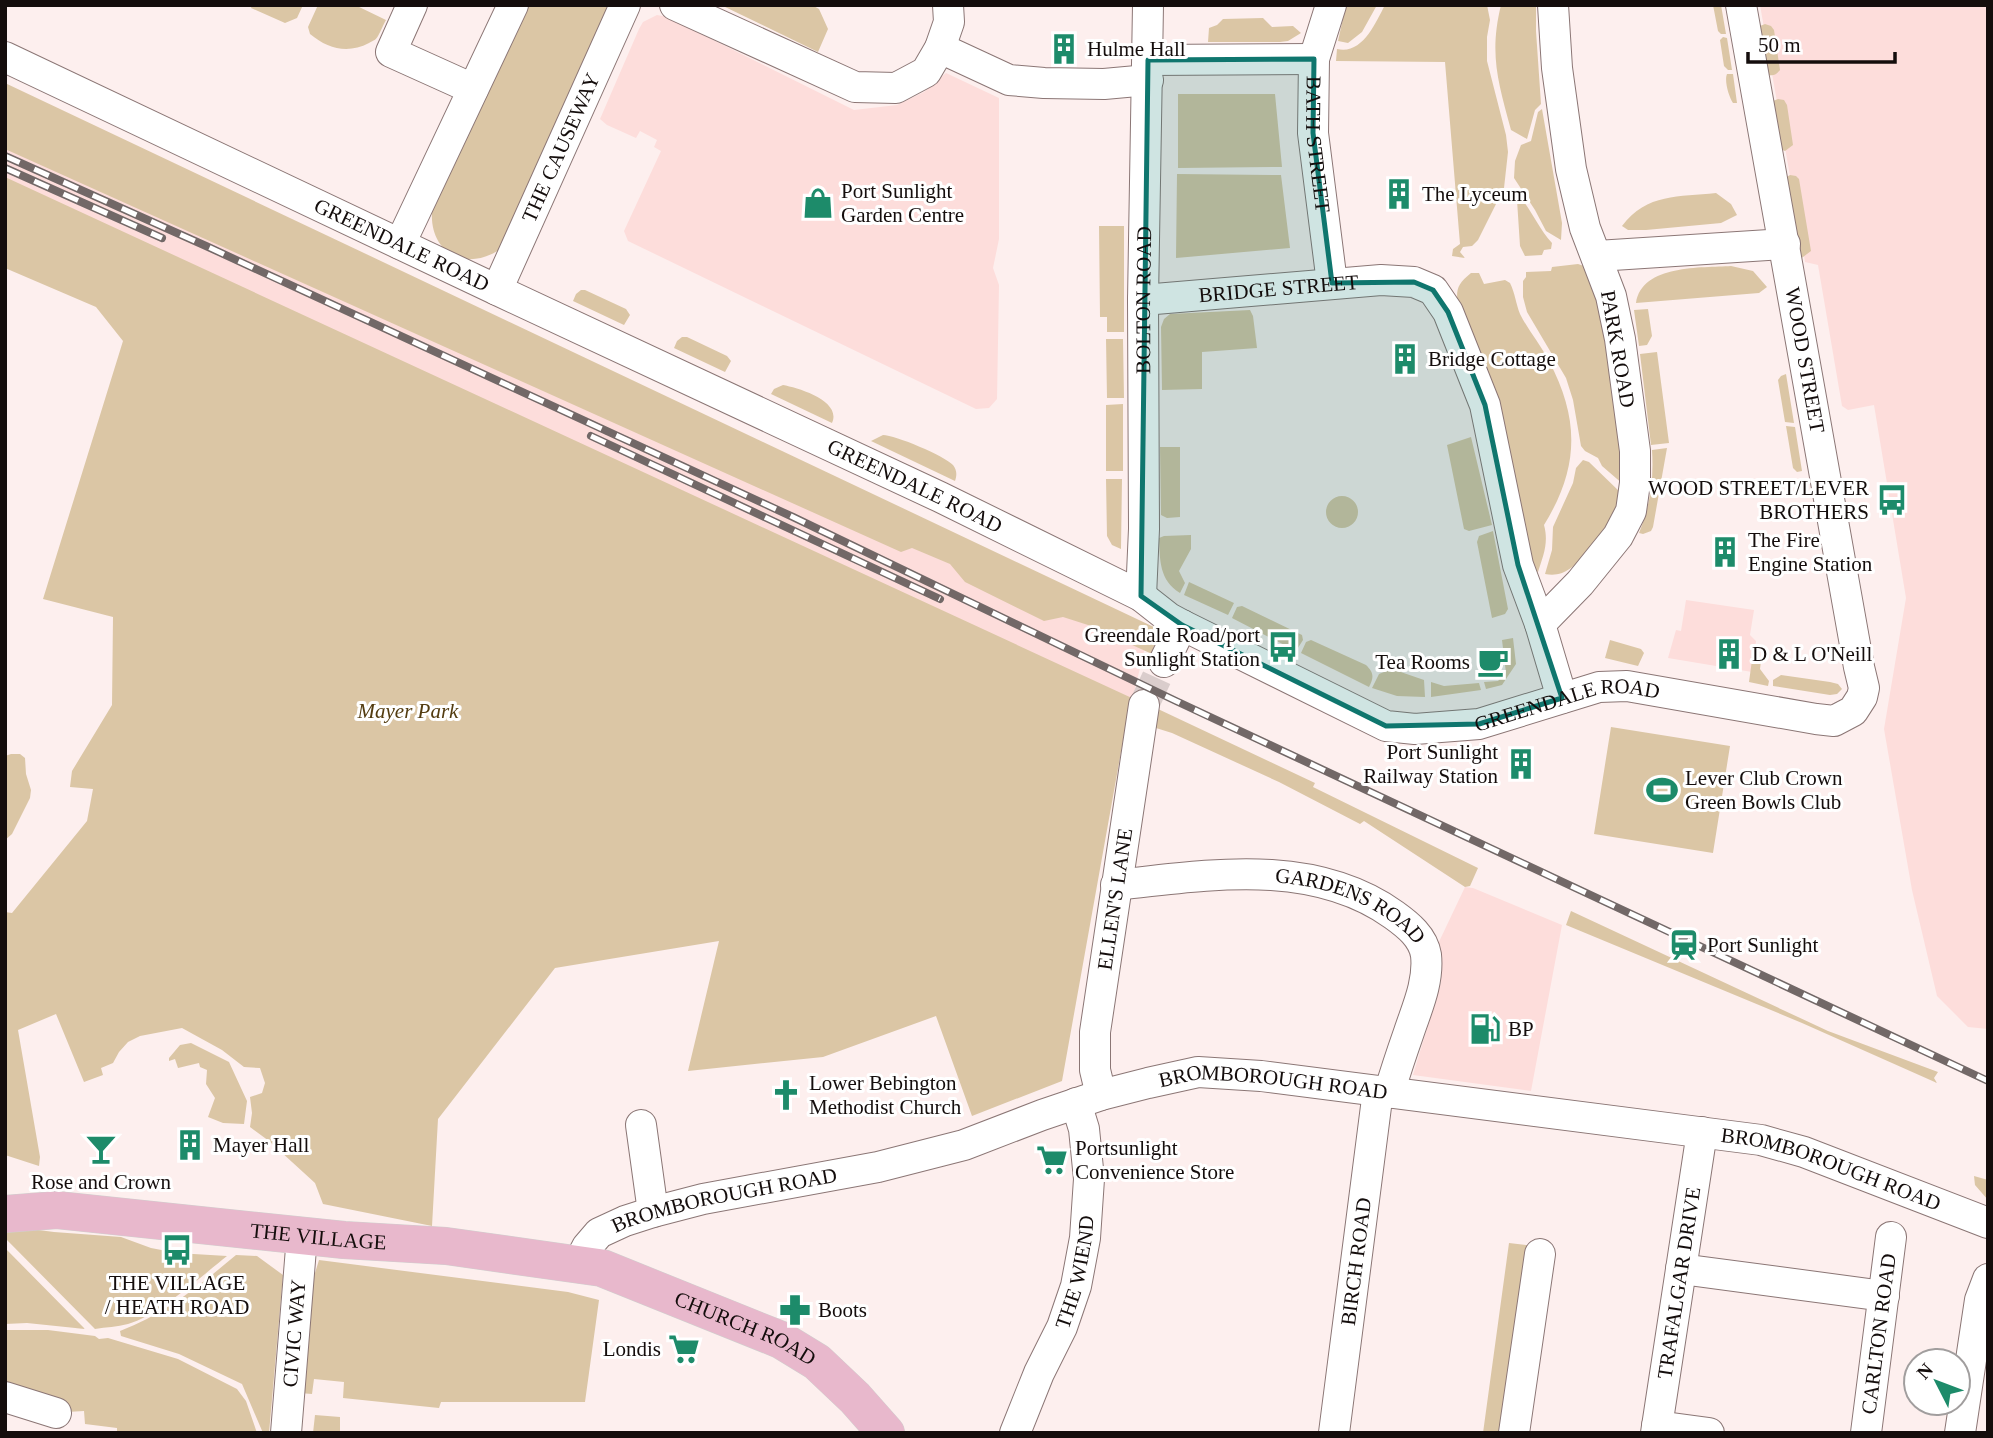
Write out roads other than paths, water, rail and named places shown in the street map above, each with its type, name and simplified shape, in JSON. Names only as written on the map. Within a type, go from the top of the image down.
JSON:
[{"type":"main road","name":"THE VILLAGE","points":[[5,1191],[57,1210]]},
{"type":"main road","name":"THE VILLAGE","points":[[5,1214],[57,1210],[302,1236],[446,1247],[578,1264]]},
{"type":"main road","name":"CHURCH ROAD","points":[[578,1264],[602,1268],[781,1340],[817,1362],[855,1398],[886,1433]]},
{"type":"street","points":[[412,5],[391,51],[473,89]]},
{"type":"street","points":[[400,244],[513,5]]},
{"type":"street","name":"THE CAUSEWAY","points":[[497,290],[625,5]]},
{"type":"street","points":[[675,5],[855,87],[896,88],[926,72],[940,48],[949,22],[948,5]]},
{"type":"street","name":"BOLTON ROAD","points":[[1141,596],[1144,529],[1143,300],[1148,5]]},
{"type":"street","name":"BATH STREET","points":[[1331,5],[1314,59],[1313,133],[1332,283]]},
{"type":"street","name":"PARK ROAD","points":[[1539,624],[1580,583],[1618,536],[1631,511],[1635,456],[1620,340],[1611,296],[1585,228],[1571,169],[1557,68],[1553,5]]},
{"type":"street","name":"WOOD STREET","points":[[1741,5],[1864,688],[1853,711]]},
{"type":"street","points":[[940,48],[1009,80],[1044,83],[1104,84],[1148,70],[1314,59]]},
{"type":"street","name":"GREENDALE ROAD","points":[[5,57],[940,497],[1141,596],[1182,625],[1386,726],[1415,729],[1479,724],[1599,687],[1628,687],[1834,721],[1853,711]]},
{"type":"street","points":[[1597,256],[1785,244]]},
{"type":"street","name":"BRIDGE STREET","points":[[1143,300],[1381,280],[1414,282],[1433,290],[1448,312],[1485,405],[1518,565],[1539,624]]},
{"type":"street","points":[[1539,624],[1562,698]]},
{"type":"street","points":[[1164,662],[1182,625]]},
{"type":"street","name":"ELLEN'S LANE","points":[[1089,1099],[1095,1070],[1095,1032],[1144,705]]},
{"type":"street","name":"GARDENS ROAD","points":[[1116,885],[1225,874],[1308,878],[1358,894],[1380,904],[1403,921],[1421,939],[1427,965],[1423,992],[1383,1092]]},
{"type":"street","name":"BROMBOROUGH ROAD","points":[[578,1264],[599,1233],[653,1212],[703,1199],[877,1167],[952,1148],[1089,1099],[1198,1072],[1261,1076],[1761,1140],[1804,1152],[1988,1223]]},
{"type":"street","name":"BIRCH ROAD","points":[[1334,1433],[1383,1092]]},
{"type":"street","name":"THE WIEND","points":[[1015,1433],[1039,1373],[1062,1327],[1076,1286],[1085,1238],[1089,1180],[1084,1129],[1089,1099]]},
{"type":"street","points":[[641,1125],[653,1212]]},
{"type":"street","name":"TRAFALGAR DRIVE","points":[[1657,1429],[1702,1132]]},
{"type":"street","name":"CIVIC WAY","points":[[286,1433],[302,1236]]},
{"type":"street","name":"CARLTON ROAD","points":[[1866,1433],[1891,1237]]},
{"type":"street","points":[[1514,1433],[1540,1254]]},
{"type":"street","points":[[1681,1269],[1884,1296]]},
{"type":"street","points":[[1960,1433],[1980,1300],[1988,1279]]},
{"type":"street","points":[[5,1396],[56,1413]]},
{"type":"street","points":[[1657,1429],[1709,1433]]},
{"type":"tunnel","points":[[1144,705],[1164,662]]},
{"type":"railway","points":[[5,156],[793,517],[1176,701],[1988,1081]]},
{"type":"railway","points":[[5,168],[162,238]]},
{"type":"railway","points":[[591,436],[940,599]]},
{"type":"place","name":"Hulme Hall","points":[[1064,49]]},
{"type":"place","name":"The Lyceum","points":[[1399,194]]},
{"type":"place","name":"Port Sunlight Garden Centre","points":[[818,203]]},
{"type":"place","name":"Bridge Cottage","points":[[1405,359]]},
{"type":"place","name":"WOOD STREET/LEVER BROTHERS","points":[[1892,500]]},
{"type":"place","name":"The Fire Engine Station","points":[[1725,552]]},
{"type":"place","name":"Greendale Road/port Sunlight Station","points":[[1283,647]]},
{"type":"place","name":"D & L O'Neill","points":[[1729,654]]},
{"type":"place","name":"Tea Rooms","points":[[1493,662]]},
{"type":"place","name":"Port Sunlight Railway Station","points":[[1521,764]]},
{"type":"place","name":"Lever Club Crown Green Bowls Club","points":[[1662,790]]},
{"type":"place","name":"Port Sunlight","points":[[1684,945]]},
{"type":"place","name":"BP","points":[[1485,1029]]},
{"type":"place","name":"Lower Bebington Methodist Church","points":[[786,1095]]},
{"type":"place","name":"Mayer Hall","points":[[190,1145]]},
{"type":"place","name":"Rose and Crown","points":[[101,1149]]},
{"type":"place","name":"Portsunlight Convenience Store","points":[[1052,1160]]},
{"type":"place","name":"THE VILLAGE / HEATH ROAD","points":[[177,1250]]},
{"type":"place","name":"Boots","points":[[795,1310]]},
{"type":"place","name":"Londis","points":[[684,1349]]},
{"type":"park label","name":"Mayer Park","points":[[408,711]]}]
